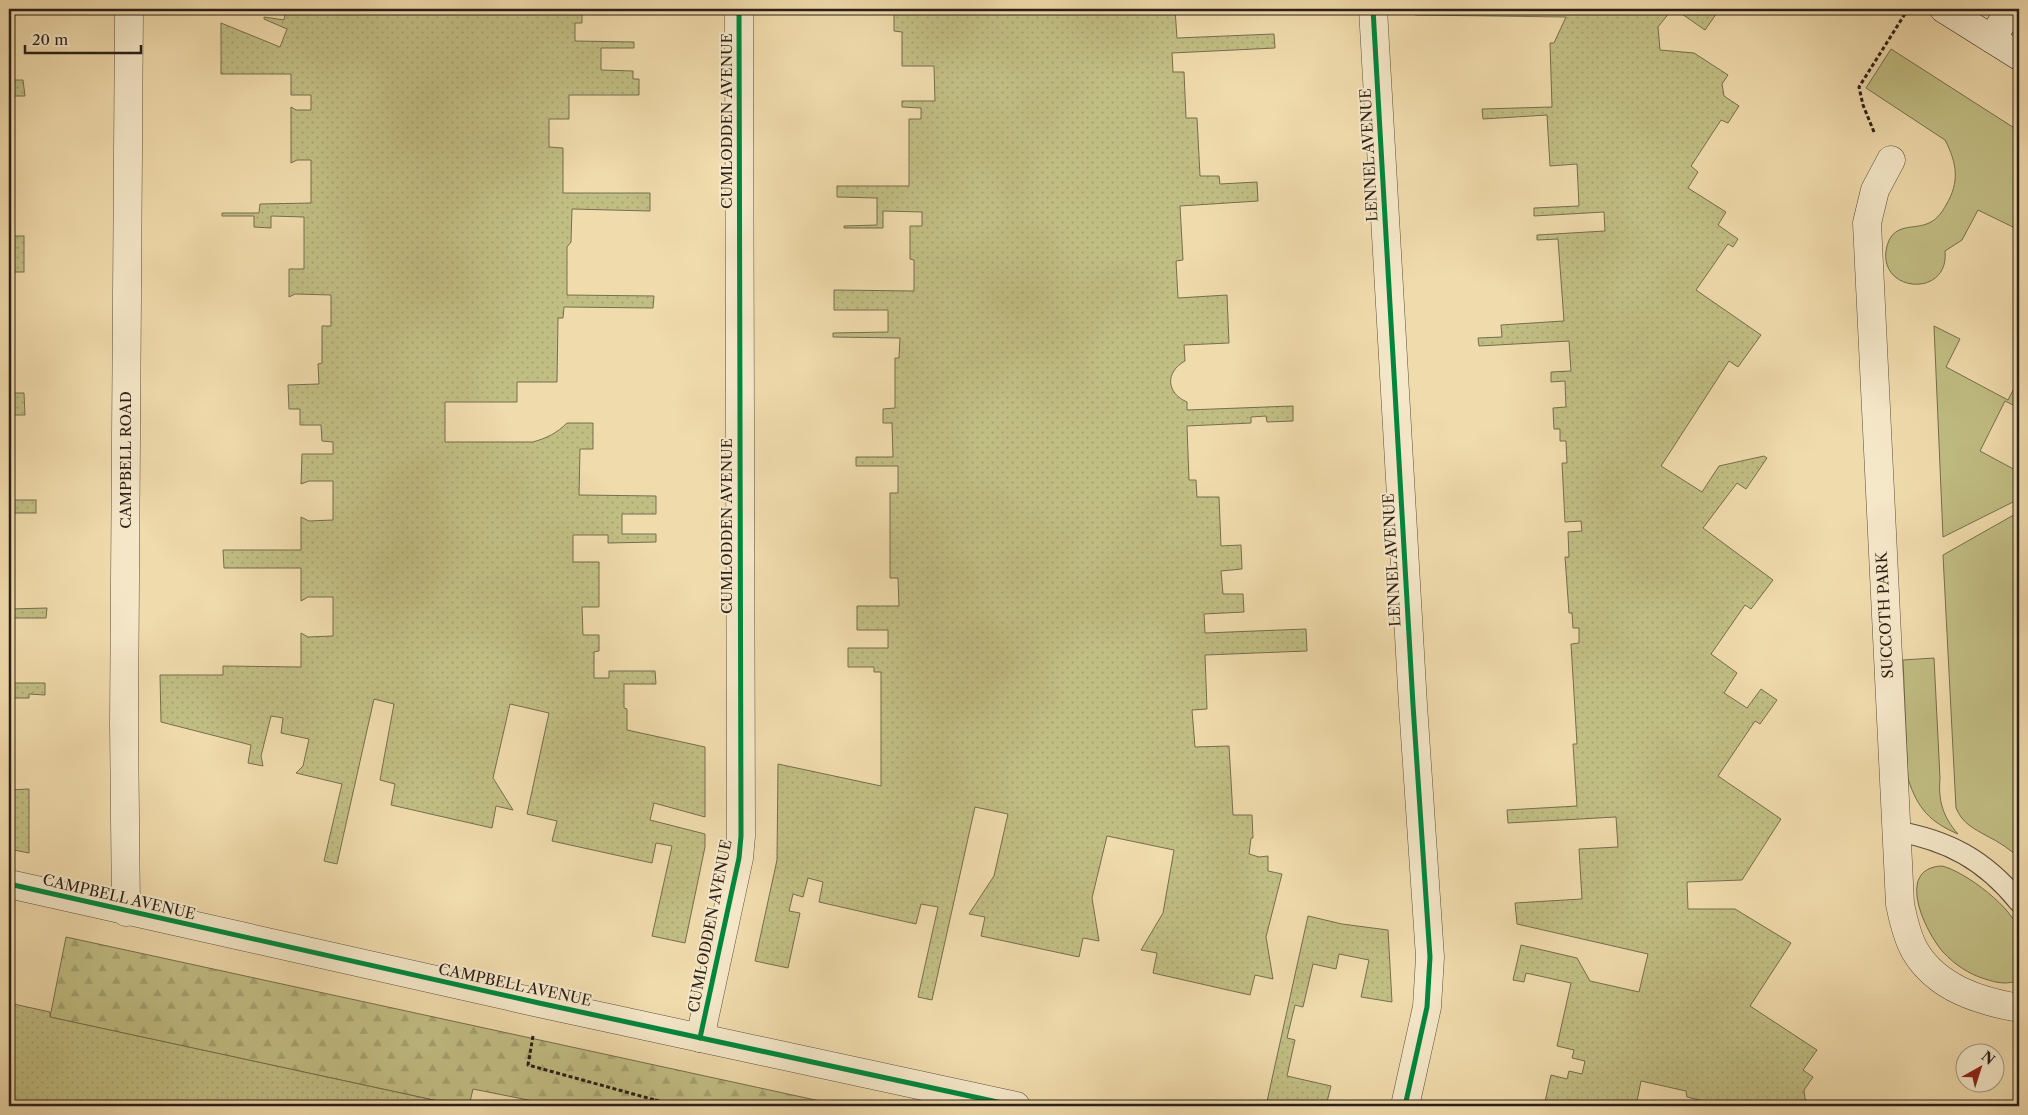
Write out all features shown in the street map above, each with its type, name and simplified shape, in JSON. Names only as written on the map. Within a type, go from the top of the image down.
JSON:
[{"type":"street","name":"CAMPBELL ROAD","points":[[126,912],[124,714],[129,9]]},
{"type":"street","name":"CUMLODDEN AVENUE","points":[[700,1038],[738,858],[741,828],[739,9]]},
{"type":"street","name":"LENNEL AVENUE","points":[[1373,9],[1412,686],[1430,957],[1427,1007],[1405,1106]]},
{"type":"street","points":[[1944,9],[2019,56]]},
{"type":"street","points":[[1992,39],[2010,9]]},
{"type":"street","name":"SUCCOTH PARK","points":[[1891,160],[1875,190],[1867,223],[1900,904],[1909,938],[1923,962],[1946,983],[1960,991],[1995,1004],[2019,1008]]},
{"type":"street","name":"CAMPBELL AVENUE","points":[[9,884],[126,912],[538,1003],[1016,1106]]},
{"type":"lane","points":[[1895,830],[1943,842],[1968,856],[1990,870],[2019,902]]},
{"type":"path","points":[[1891,160],[1873,130],[1863,105],[1859,88],[1908,9]]},
{"type":"path","points":[[538,1003],[528,1065],[655,1100],[684,1106]]},
{"type":"path","points":[[655,1100],[656,1106]]},
{"type":"green space","points":[[286,9],[582,9],[582,23],[575,23],[575,41],[634,42],[634,48],[601,48],[601,70],[633,71],[633,79],[639,79],[639,95],[569,95],[569,119],[549,119],[549,147],[563,148],[563,193],[650,193],[650,211],[572,209],[571,242],[567,247],[567,295],[654,296],[653,308],[564,307],[563,318],[558,318],[557,382],[517,382],[517,402],[445,402],[445,442],[533,442],[552,435],[567,423],[593,423],[593,449],[580,449],[579,495],[656,496],[656,514],[622,514],[622,534],[656,534],[656,542],[608,543],[608,535],[573,535],[573,562],[599,562],[599,607],[582,607],[583,635],[599,635],[599,651],[594,652],[594,678],[609,678],[609,671],[655,671],[656,684],[624,684],[624,708],[627,709],[627,730],[705,747],[705,817],[654,803],[650,820],[705,834],[705,847],[685,943],[652,936],[672,846],[656,843],[652,863],[552,841],[557,821],[527,814],[549,713],[510,704],[493,778],[513,810],[496,806],[492,828],[391,805],[395,784],[380,780],[394,704],[374,699],[337,864],[324,861],[342,784],[296,773],[303,766],[309,739],[281,733],[283,718],[271,716],[261,756],[263,766],[248,763],[251,745],[161,722],[160,675],[223,675],[223,666],[301,667],[301,633],[308,637],[333,636],[333,597],[308,597],[301,601],[301,568],[224,568],[223,550],[301,550],[301,517],[309,521],[333,520],[333,481],[309,481],[301,484],[302,454],[333,454],[333,442],[322,441],[321,425],[300,425],[300,409],[289,409],[288,385],[319,384],[318,364],[322,363],[322,326],[331,326],[331,295],[295,294],[289,297],[289,269],[304,269],[304,217],[271,216],[271,228],[254,227],[254,216],[222,216],[222,213],[259,213],[260,204],[311,203],[311,160],[297,160],[291,163],[291,107],[296,110],[311,110],[311,95],[291,95],[291,74],[221,74],[221,23],[280,47],[287,29],[264,19],[264,17],[284,20]]},
{"type":"green space","points":[[894,9],[1175,9],[1177,38],[1274,34],[1275,48],[1172,53],[1173,72],[1184,72],[1186,118],[1197,118],[1200,176],[1219,176],[1220,184],[1257,182],[1258,201],[1180,206],[1183,260],[1176,261],[1178,298],[1227,295],[1229,343],[1184,345],[1185,361],[1178,366],[1171,376],[1172,388],[1180,398],[1187,402],[1187,410],[1293,406],[1293,421],[1267,422],[1266,416],[1251,417],[1251,423],[1187,426],[1189,480],[1196,480],[1197,497],[1219,497],[1221,546],[1241,545],[1242,569],[1221,571],[1223,594],[1243,594],[1244,612],[1204,614],[1205,633],[1306,629],[1307,651],[1205,655],[1207,709],[1192,710],[1195,747],[1229,746],[1233,815],[1252,815],[1253,838],[1251,838],[1249,854],[1259,857],[1268,856],[1268,871],[1282,874],[1266,937],[1273,979],[1255,975],[1250,995],[1153,973],[1157,953],[1141,950],[1163,913],[1174,850],[1107,836],[1092,898],[1099,941],[1083,938],[1079,957],[981,936],[985,917],[969,914],[994,876],[1008,814],[975,807],[932,1000],[918,997],[938,907],[921,904],[916,924],[819,902],[823,882],[808,878],[803,897],[793,894],[789,911],[800,913],[788,968],[755,961],[777,860],[778,764],[881,786],[881,672],[874,672],[874,667],[848,667],[848,648],[888,648],[888,630],[857,630],[857,606],[899,606],[898,578],[890,578],[890,493],[898,493],[898,466],[856,466],[856,457],[893,457],[892,423],[883,423],[883,409],[895,408],[895,358],[899,358],[900,338],[833,337],[833,333],[888,332],[888,310],[834,310],[834,290],[914,291],[914,260],[910,259],[910,226],[922,226],[922,212],[883,211],[883,228],[844,228],[844,226],[877,225],[877,198],[837,197],[837,186],[909,186],[909,119],[921,119],[921,108],[902,107],[902,101],[935,101],[934,66],[902,66],[902,32],[894,31]]},
{"type":"green space","points":[[1414,9],[1719,10],[1705,30],[1679,12],[1670,12],[1658,27],[1660,50],[1694,53],[1728,75],[1722,84],[1724,96],[1739,106],[1728,123],[1721,120],[1691,166],[1698,172],[1688,188],[1726,212],[1718,225],[1738,239],[1733,247],[1728,244],[1696,290],[1761,335],[1738,367],[1729,361],[1661,466],[1702,492],[1719,466],[1764,456],[1767,458],[1746,489],[1737,483],[1703,528],[1773,580],[1751,609],[1745,605],[1711,654],[1737,673],[1724,693],[1747,708],[1761,689],[1777,700],[1760,724],[1755,721],[1718,776],[1781,819],[1742,880],[1687,882],[1688,909],[1735,909],[1791,943],[1750,1006],[1817,1050],[1803,1070],[1813,1077],[1804,1090],[1805,1099],[1816,1106],[1715,1106],[1716,1104],[1687,1097],[1686,1091],[1641,1081],[1636,1106],[1544,1106],[1551,1075],[1567,1079],[1569,1071],[1582,1074],[1585,1061],[1572,1058],[1574,1050],[1557,1046],[1571,983],[1526,973],[1524,982],[1513,980],[1521,945],[1577,958],[1590,981],[1639,992],[1648,954],[1517,924],[1515,903],[1582,899],[1579,849],[1618,847],[1616,817],[1508,823],[1507,810],[1577,806],[1573,744],[1577,744],[1571,644],[1579,643],[1579,628],[1573,628],[1572,613],[1569,613],[1565,557],[1569,557],[1568,532],[1582,531],[1581,521],[1565,522],[1562,463],[1567,463],[1566,441],[1560,441],[1560,429],[1554,429],[1553,408],[1566,407],[1565,381],[1551,382],[1551,372],[1571,371],[1569,341],[1479,346],[1478,338],[1502,337],[1501,325],[1564,321],[1558,239],[1537,240],[1537,235],[1605,231],[1604,212],[1534,216],[1534,208],[1579,206],[1577,164],[1550,166],[1547,115],[1483,119],[1482,109],[1552,107],[1550,43],[1554,43],[1566,17],[1415,15]]},
{"type":"green space","points":[[1891,49],[2019,131],[2019,230],[1978,210],[1962,240],[1945,251],[1943,266],[1936,277],[1926,283],[1913,284],[1901,281],[1892,273],[1886,262],[1887,246],[1890,238],[1900,230],[1925,225],[1940,215],[1953,188],[1955,180],[1954,165],[1945,140],[1866,88]]},
{"type":"green space","points":[[9,80],[23,80],[25,96],[9,96]]},
{"type":"green space","points":[[9,236],[24,236],[24,272],[9,272]]},
{"type":"green space","points":[[1934,326],[1960,339],[1946,367],[2008,400],[2019,379],[2019,408],[2005,401],[1980,451],[2019,472],[2019,499],[1943,537]]},
{"type":"green space","points":[[9,393],[24,393],[25,415],[9,415]]},
{"type":"green space","points":[[9,500],[36,500],[36,513],[9,513]]},
{"type":"green space","points":[[2019,512],[2019,858],[2004,846],[1969,825],[1956,808],[1943,555]]},
{"type":"green space","points":[[47,608],[46,618],[9,618],[9,609]]},
{"type":"green space","points":[[1934,658],[1940,794],[1945,815],[1958,834],[1940,825],[1926,813],[1916,799],[1908,779],[1903,660]]},
{"type":"green space","points":[[9,683],[45,683],[45,695],[29,694],[29,698],[9,698]]},
{"type":"green space","points":[[29,789],[29,853],[9,849],[9,790]]},
{"type":"green space","points":[[1942,866],[1963,875],[1988,892],[2009,913],[2016,923],[2019,933],[2020,951],[2019,980],[2011,983],[1998,982],[1973,974],[1962,969],[1952,961],[1936,943],[1918,903],[1917,889],[1920,878],[1928,869]]},
{"type":"green space","points":[[1308,916],[1342,924],[1388,930],[1392,1002],[1361,997],[1369,960],[1339,954],[1336,969],[1313,964],[1303,1007],[1295,1005],[1287,1038],[1295,1040],[1287,1076],[1331,1086],[1326,1106],[1266,1106]]},
{"type":"green space","points":[[66,937],[843,1106],[558,1106],[473,1089],[469,1106],[461,1106],[104,1029],[50,1017]]},
{"type":"green space","points":[[9,1003],[50,1012],[50,1017],[461,1106],[9,1106]]},
{"type":"cycle path","points":[[700,1038],[739,858],[741,836],[739,9]]},
{"type":"cycle path","points":[[1373,9],[1413,705],[1430,957],[1427,1007],[1405,1106]]},
{"type":"cycle path","points":[[9,884],[539,1003],[1016,1106]]}]
